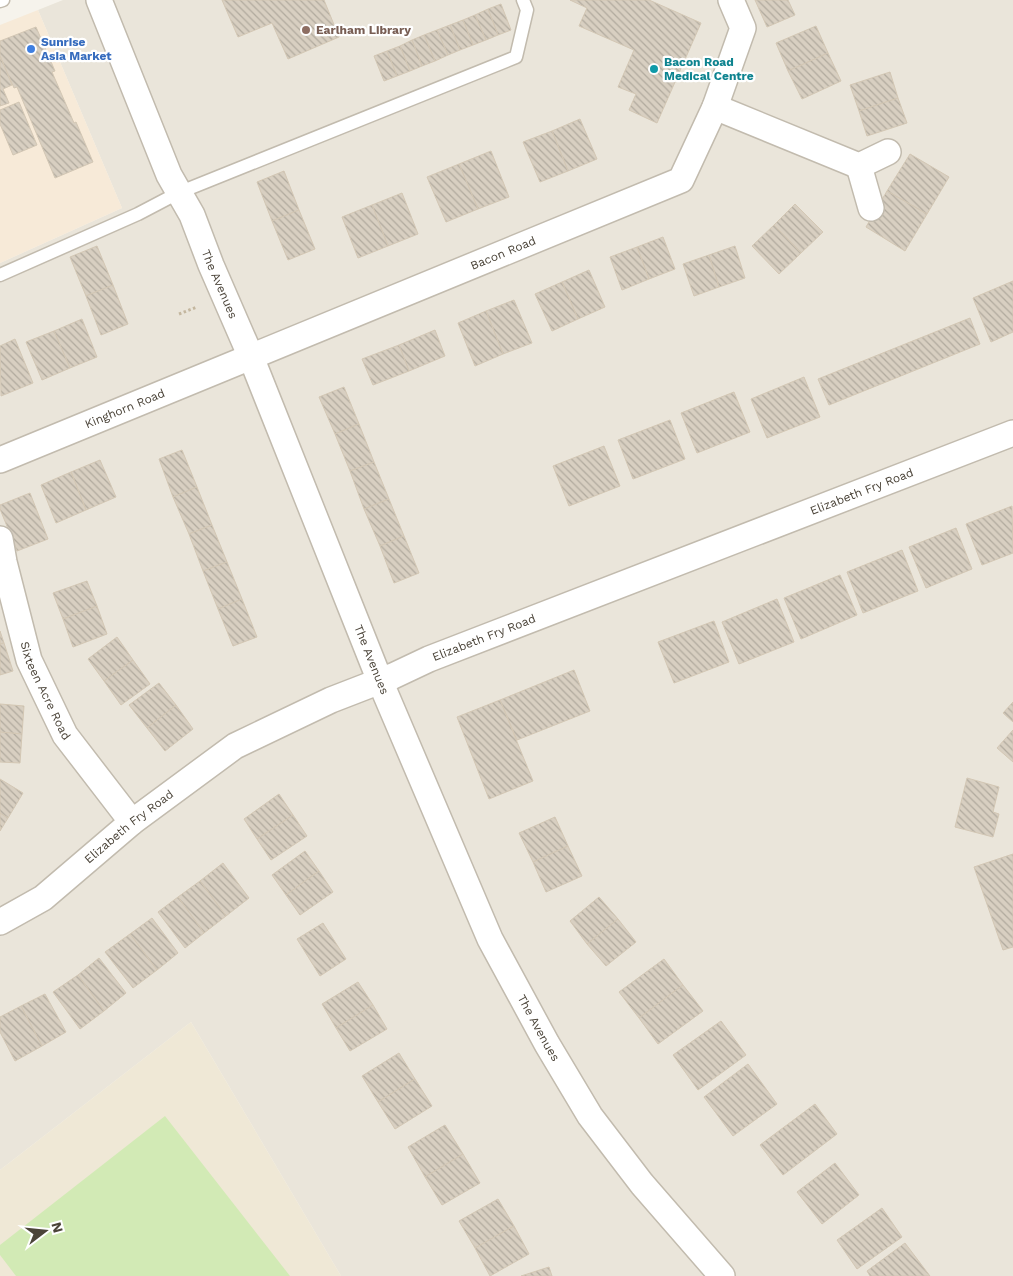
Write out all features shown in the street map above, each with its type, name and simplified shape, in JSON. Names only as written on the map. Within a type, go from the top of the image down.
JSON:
[{"type":"street","name":"The Avenues","points":[[99,0],[169,175],[192,215],[211,266],[251,357],[380,681],[490,939],[547,1044],[590,1116],[630,1169],[722,1276]]},
{"type":"street","name":"Bacon Road","points":[[251,357],[681,180],[715,107],[743,28],[731,0]]},
{"type":"street","points":[[715,107],[860,166],[888,152]]},
{"type":"street","points":[[860,166],[871,208]]},
{"type":"street","name":"Kinghorn Road","points":[[0,460],[251,357]]},
{"type":"street","name":"Elizabeth Fry Road","points":[[0,922],[43,898],[132,822],[235,746],[331,700],[438,656],[1013,433]]},
{"type":"street","name":"Sixteen Acre Road","points":[[0,539],[29,660],[65,734],[132,822]]},
{"type":"lane","points":[[0,275],[138,214],[178,193],[516,57],[527,10],[523,0]]},
{"type":"shaded area","points":[[63,0],[1013,0],[1013,1276],[341,1276],[191,1022],[0,1170],[0,263],[122,208],[38,10]]},
{"type":"shaded area","points":[[38,10],[122,208],[0,263],[0,25]]},
{"type":"shaded area","points":[[191,1022],[341,1276],[0,1276],[0,1170]]},
{"type":"green space","points":[[165,1116],[290,1276],[16,1276],[0,1255],[0,1245]]},
{"type":"building","name":"Earlham Library","points":[[222,0],[324,0],[339,37],[288,59],[272,23],[238,37]]},
{"type":"building","name":"Bacon Road Medical Centre","points":[[570,0],[649,0],[701,23],[657,123],[629,110],[636,94],[618,87],[634,50],[579,26],[587,8]]},
{"type":"building","points":[[755,0],[788,0],[795,15],[767,27]]},
{"type":"building","points":[[501,4],[511,30],[498,35],[488,9]]},
{"type":"building","points":[[488,9],[498,35],[486,40],[475,15]]},
{"type":"building","points":[[475,15],[486,40],[473,45],[463,20]]},
{"type":"building","points":[[463,20],[473,45],[460,50],[450,25]]},
{"type":"building","points":[[450,25],[460,50],[448,55],[437,30]]},
{"type":"building","points":[[816,26],[828,53],[788,71],[776,43]]},
{"type":"building","points":[[36,27],[55,71],[52,72],[93,162],[55,178],[17,87],[14,88],[0,56],[0,41]]},
{"type":"building","points":[[437,30],[448,55],[435,61],[424,35]]},
{"type":"building","points":[[424,35],[435,61],[422,66],[412,40]]},
{"type":"building","points":[[412,40],[422,66],[410,71],[400,46]]},
{"type":"building","points":[[400,46],[410,71],[397,76],[387,51]]},
{"type":"building","points":[[387,51],[397,76],[384,81],[374,56]]},
{"type":"building","points":[[828,53],[841,81],[802,99],[788,71]]},
{"type":"building","points":[[0,56],[12,85],[3,89],[9,103],[0,106]]},
{"type":"building","points":[[890,72],[898,98],[859,111],[850,85]]},
{"type":"building","points":[[898,98],[907,123],[867,136],[859,111]]},
{"type":"building","points":[[19,102],[37,145],[13,155],[0,124],[0,110]]},
{"type":"building","points":[[580,119],[597,159],[568,171],[552,131]]},
{"type":"building","points":[[552,131],[568,171],[540,182],[523,142]]},
{"type":"building","points":[[491,151],[509,197],[478,209],[459,164]]},
{"type":"building","points":[[910,154],[949,177],[927,214],[887,191]]},
{"type":"building","points":[[459,164],[478,209],[446,222],[427,177]]},
{"type":"building","points":[[284,171],[299,210],[272,221],[257,182]]},
{"type":"building","points":[[887,191],[927,214],[905,251],[866,227]]},
{"type":"building","points":[[402,193],[418,234],[388,246],[372,205]]},
{"type":"building","points":[[795,204],[823,232],[801,253],[774,225]]},
{"type":"building","points":[[372,205],[388,246],[358,258],[342,217]]},
{"type":"building","points":[[299,210],[315,249],[288,260],[272,221]]},
{"type":"building","points":[[774,225],[801,253],[779,274],[752,246]]},
{"type":"building","points":[[663,237],[675,269],[649,279],[637,247]]},
{"type":"building","points":[[97,246],[113,285],[86,296],[70,257]]},
{"type":"building","points":[[735,246],[745,278],[719,287],[709,255]]},
{"type":"building","points":[[637,247],[649,279],[622,290],[610,257]]},
{"type":"building","points":[[709,255],[719,287],[694,296],[683,264]]},
{"type":"building","points":[[589,270],[605,307],[578,319],[562,282]]},
{"type":"building","points":[[1013,281],[1013,332],[991,342],[973,298]]},
{"type":"building","points":[[562,282],[578,319],[552,331],[535,294]]},
{"type":"building","points":[[113,285],[128,324],[101,335],[86,296]]},
{"type":"building","points":[[514,300],[532,343],[503,354],[486,311]]},
{"type":"building","points":[[486,311],[503,354],[475,366],[458,323]]},
{"type":"building","points":[[970,318],[980,344],[829,405],[818,379]]},
{"type":"building","points":[[82,319],[97,357],[70,368],[54,331]]},
{"type":"building","points":[[435,330],[445,356],[409,371],[399,345]]},
{"type":"building","points":[[54,331],[70,368],[42,380],[26,342]]},
{"type":"building","points":[[15,339],[33,383],[1,396],[0,346]]},
{"type":"building","points":[[399,345],[409,371],[373,385],[362,359]]},
{"type":"building","points":[[804,377],[820,417],[767,438],[751,399]]},
{"type":"building","points":[[344,387],[359,424],[335,434],[319,397]]},
{"type":"building","points":[[734,392],[750,432],[697,453],[681,413]]},
{"type":"building","points":[[670,420],[685,459],[633,479],[618,440]]},
{"type":"building","points":[[359,424],[374,462],[350,471],[335,434]]},
{"type":"building","points":[[604,446],[620,486],[569,506],[553,466]]},
{"type":"building","points":[[182,450],[197,487],[173,497],[159,459]]},
{"type":"building","points":[[100,460],[116,497],[86,510],[71,472]]},
{"type":"building","points":[[374,462],[389,499],[364,509],[350,471]]},
{"type":"building","points":[[71,472],[86,510],[56,523],[41,485]]},
{"type":"building","points":[[197,487],[212,525],[189,534],[173,497]]},
{"type":"building","points":[[30,493],[48,539],[17,551],[0,505]]},
{"type":"building","points":[[389,499],[404,536],[380,546],[364,509]]},
{"type":"building","points":[[1012,506],[1013,553],[982,565],[966,524]]},
{"type":"building","points":[[212,525],[227,562],[203,571],[189,534]]},
{"type":"building","points":[[956,528],[972,569],[926,588],[909,547]]},
{"type":"building","points":[[404,536],[419,573],[394,583],[380,546]]},
{"type":"building","points":[[902,550],[918,591],[863,613],[847,572]]},
{"type":"building","points":[[227,562],[242,599],[218,609],[203,571]]},
{"type":"building","points":[[840,575],[857,615],[801,639],[784,598]]},
{"type":"building","points":[[87,581],[97,606],[63,619],[53,593]]},
{"type":"building","points":[[242,599],[257,637],[233,646],[218,609]]},
{"type":"building","points":[[777,599],[794,642],[739,664],[722,622]]},
{"type":"building","points":[[97,606],[107,634],[73,647],[63,619]]},
{"type":"building","points":[[714,621],[729,662],[674,683],[658,642]]},
{"type":"building","points":[[0,631],[4,643],[0,644]]},
{"type":"building","points":[[117,637],[133,660],[104,681],[88,659]]},
{"type":"building","points":[[4,643],[13,671],[0,675],[0,644]]},
{"type":"building","points":[[133,660],[150,684],[121,705],[104,681]]},
{"type":"building","points":[[574,670],[590,711],[517,740],[500,700]]},
{"type":"building","points":[[159,683],[176,705],[147,728],[129,705]]},
{"type":"building","points":[[500,700],[533,781],[489,799],[457,717]]},
{"type":"building","points":[[1013,702],[1013,722],[1003,713]]},
{"type":"building","points":[[0,704],[24,706],[22,734],[0,732]]},
{"type":"building","points":[[176,705],[193,729],[165,751],[147,728]]},
{"type":"building","points":[[1013,730],[1013,762],[997,748]]},
{"type":"building","points":[[0,732],[22,734],[20,763],[0,762]]},
{"type":"building","points":[[967,778],[999,787],[993,812],[999,814],[993,837],[955,827]]},
{"type":"building","points":[[0,779],[23,793],[8,818],[0,813]]},
{"type":"building","points":[[279,794],[293,815],[257,839],[244,819]]},
{"type":"building","points":[[0,813],[8,818],[0,831]]},
{"type":"building","points":[[293,815],[307,836],[271,860],[257,839]]},
{"type":"building","points":[[555,817],[568,846],[533,862],[519,833]]},
{"type":"building","points":[[568,846],[582,876],[546,892],[533,862]]},
{"type":"building","points":[[305,851],[319,871],[286,895],[272,875]]},
{"type":"building","points":[[1013,854],[1013,947],[1003,950],[974,867]]},
{"type":"building","points":[[223,863],[249,898],[226,916],[200,881]]},
{"type":"building","points":[[319,871],[333,892],[300,915],[286,895]]},
{"type":"building","points":[[200,881],[226,916],[204,933],[178,897]]},
{"type":"building","points":[[178,897],[204,933],[185,948],[158,912]]},
{"type":"building","points":[[599,897],[618,919],[587,944],[570,921]]},
{"type":"building","points":[[152,918],[178,953],[157,970],[130,934]]},
{"type":"building","points":[[618,919],[636,942],[606,966],[587,944]]},
{"type":"building","points":[[323,923],[346,959],[320,976],[297,939]]},
{"type":"building","points":[[130,934],[157,970],[133,988],[105,952]]},
{"type":"building","points":[[99,958],[126,993],[104,1011],[78,975]]},
{"type":"building","points":[[664,959],[683,985],[639,1018],[619,992]]},
{"type":"building","points":[[78,975],[104,1011],[80,1029],[53,992]]},
{"type":"building","points":[[358,982],[373,1005],[336,1028],[322,1004]]},
{"type":"building","points":[[683,985],[703,1011],[658,1044],[639,1018]]},
{"type":"building","points":[[45,994],[66,1032],[42,1046],[21,1006]]},
{"type":"building","points":[[373,1005],[387,1029],[350,1051],[336,1028]]},
{"type":"building","points":[[21,1006],[42,1046],[15,1061],[0,1032],[0,1017]]},
{"type":"building","points":[[721,1021],[746,1055],[698,1090],[673,1055]]},
{"type":"building","points":[[399,1053],[415,1079],[378,1102],[362,1076]]},
{"type":"building","points":[[748,1064],[777,1104],[733,1136],[704,1097]]},
{"type":"building","points":[[415,1079],[432,1106],[395,1129],[378,1102]]},
{"type":"building","points":[[815,1104],[837,1134],[783,1175],[760,1145]]},
{"type":"building","points":[[445,1125],[463,1154],[425,1177],[408,1147]]},
{"type":"building","points":[[463,1154],[480,1183],[442,1205],[425,1177]]},
{"type":"building","points":[[835,1163],[859,1195],[822,1224],[797,1192]]},
{"type":"building","points":[[498,1199],[514,1226],[475,1248],[459,1221]]},
{"type":"building","points":[[882,1208],[902,1237],[857,1269],[837,1240]]},
{"type":"building","points":[[514,1226],[529,1254],[490,1276],[475,1248]]},
{"type":"building","points":[[905,1243],[930,1276],[870,1276],[867,1271]]},
{"type":"building","points":[[549,1267],[552,1276],[521,1276]]},
{"type":"place","name":"Earlham Library","points":[[306,30]]},
{"type":"place","name":"Sunrise Asia Market","points":[[31,49]]},
{"type":"place","name":"Bacon Road Medical Centre","points":[[654,69]]}]
